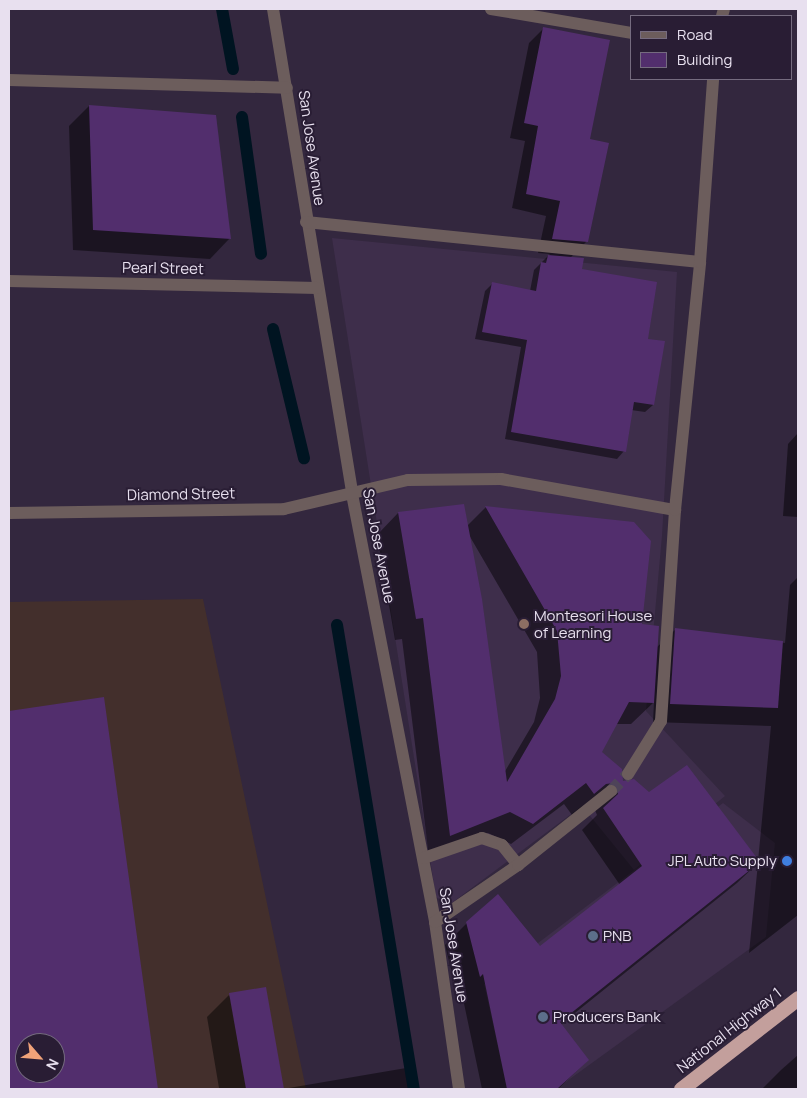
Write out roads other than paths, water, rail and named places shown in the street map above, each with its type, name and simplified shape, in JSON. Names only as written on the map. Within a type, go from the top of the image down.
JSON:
[{"type":"highway","name":"National Highway 1","points":[[681,1089],[798,998]]},
{"type":"street","name":"San Jose Avenue","points":[[273,9],[287,88],[306,222],[352,494],[424,858],[459,1089]]},
{"type":"street","points":[[491,9],[630,33]]},
{"type":"street","points":[[9,80],[287,88]]},
{"type":"street","points":[[628,774],[661,721],[674,510],[700,262],[713,80]]},
{"type":"street","points":[[306,222],[700,262]]},
{"type":"street","name":"Pearl Street","points":[[9,281],[317,288]]},
{"type":"street","name":"Diamond Street","points":[[9,513],[284,509],[408,480],[501,479],[674,510]]},
{"type":"street","points":[[435,922],[518,865],[611,791]]},
{"type":"street","points":[[424,858],[482,838],[502,845],[518,865]]},
{"type":"waterway","points":[[222,9],[233,69]]},
{"type":"waterway","points":[[242,117],[261,254]]},
{"type":"waterway","points":[[273,329],[304,458]]},
{"type":"waterway","points":[[337,625],[414,1089]]},
{"type":"tunnel","points":[[611,791],[628,774]]},
{"type":"place","name":"Montesori House of Learning","points":[[524,624]]},
{"type":"place","name":"JPL Auto Supply","points":[[787,861]]},
{"type":"place","name":"PNB","points":[[593,936]]},
{"type":"place","name":"Producers Bank","points":[[543,1017]]}]
